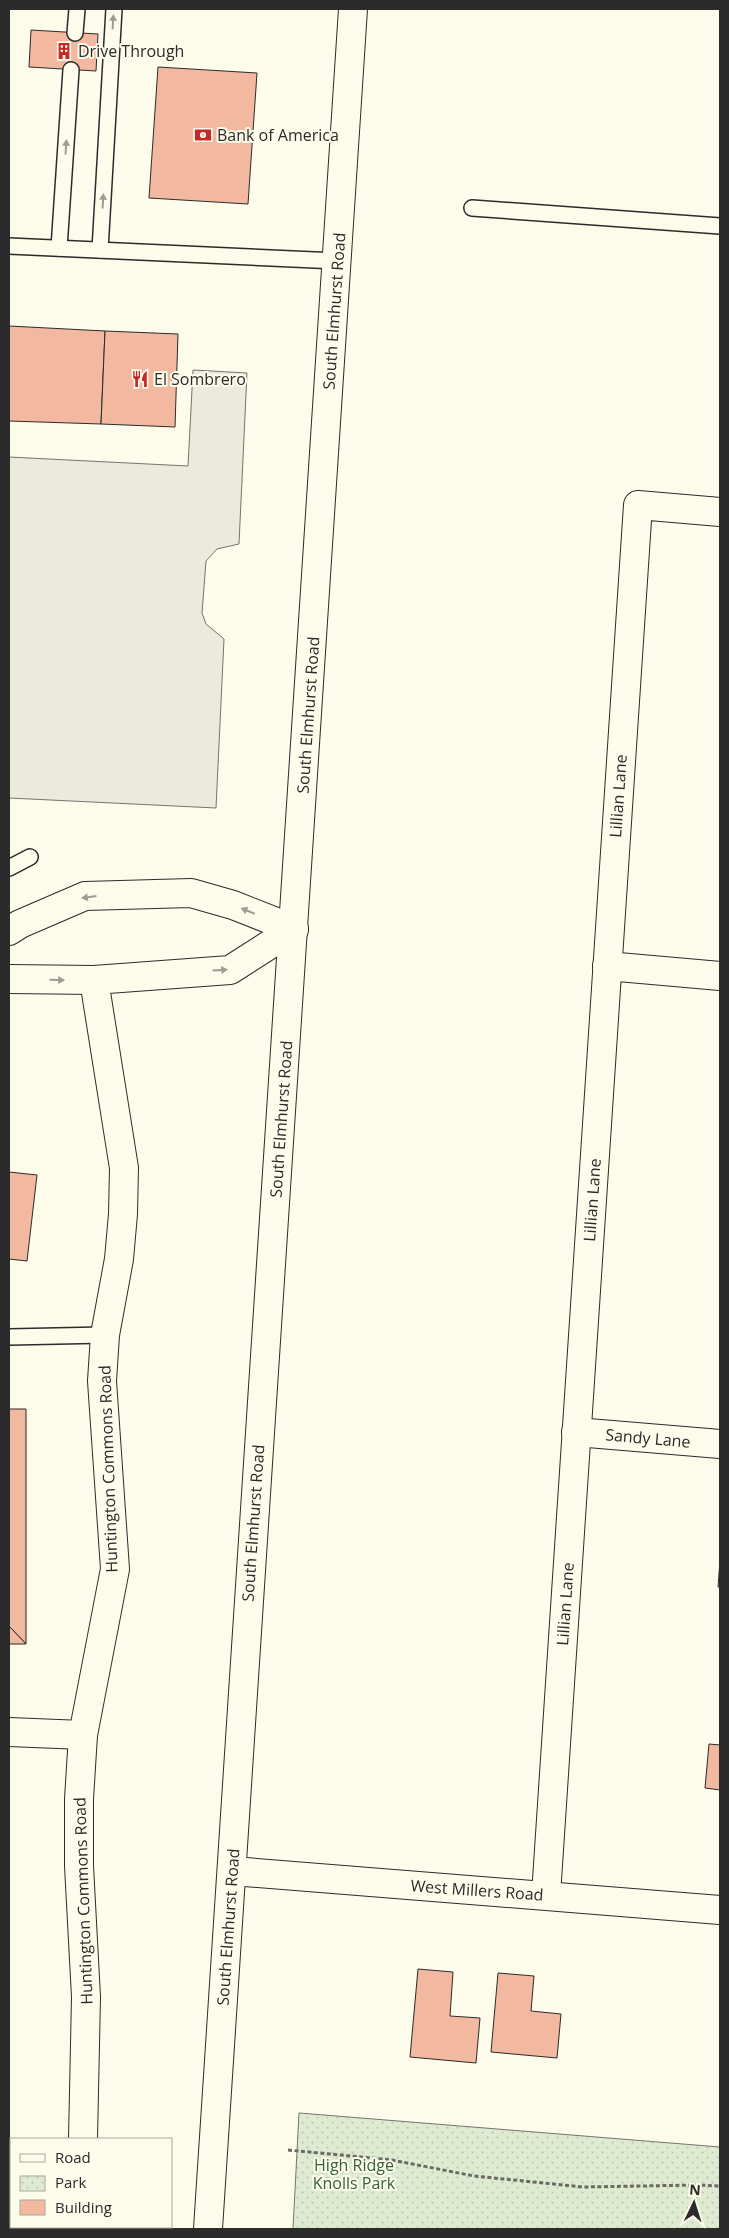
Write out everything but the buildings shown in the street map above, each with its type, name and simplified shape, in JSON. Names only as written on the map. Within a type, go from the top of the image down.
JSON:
[{"type":"street","name":"South Elmhurst Road","points":[[208,2229],[220,2025],[233,1871],[248,1597],[294,929],[353,9]]},
{"type":"street","name":"Lillian Lane","points":[[546,1895],[638,505],[720,512]]},
{"type":"street","points":[[9,931],[85,896],[191,892],[234,905],[294,929]]},
{"type":"street","points":[[9,979],[94,980],[230,970],[294,929]]},
{"type":"street","points":[[607,966],[720,976]]},
{"type":"street","name":"Huntington Commons Road","points":[[83,2138],[86,2084],[86,1997],[79,1838],[83,1735],[115,1569],[102,1381],[105,1335],[119,1258],[123,1214],[124,1168],[94,980]]},
{"type":"street","name":"Sandy Lane","points":[[576,1432],[720,1444]]},
{"type":"street","points":[[9,1732],[83,1735]]},
{"type":"street","name":"West Millers Road","points":[[233,1871],[720,1910]]},
{"type":"lane","points":[[75,33],[77,9]]},
{"type":"lane","points":[[100,250],[114,9]]},
{"type":"lane","points":[[59,248],[71,70]]},
{"type":"lane","points":[[472,208],[720,226]]},
{"type":"lane","points":[[9,246],[337,261]]},
{"type":"lane","points":[[9,868],[30,857]]},
{"type":"lane","points":[[9,1337],[105,1335]]},
{"type":"path","points":[[288,2150],[392,2160],[474,2176],[583,2187],[720,2186]]},
{"type":"green space","name":"High Ridge Knolls Park","points":[[299,2113],[720,2147],[720,2229],[293,2229]]},
{"type":"green space","points":[[156,2228],[157,2229],[82,2229]]},
{"type":"shaded area","points":[[193,370],[247,373],[239,544],[217,549],[206,561],[202,613],[206,624],[224,639],[216,808],[9,798],[9,457],[188,466]]},
{"type":"place","name":"Drive Through","points":[[64,51]]},
{"type":"place","name":"Bank of America","points":[[203,135]]},
{"type":"place","name":"El Sombrero","points":[[140,379]]}]
